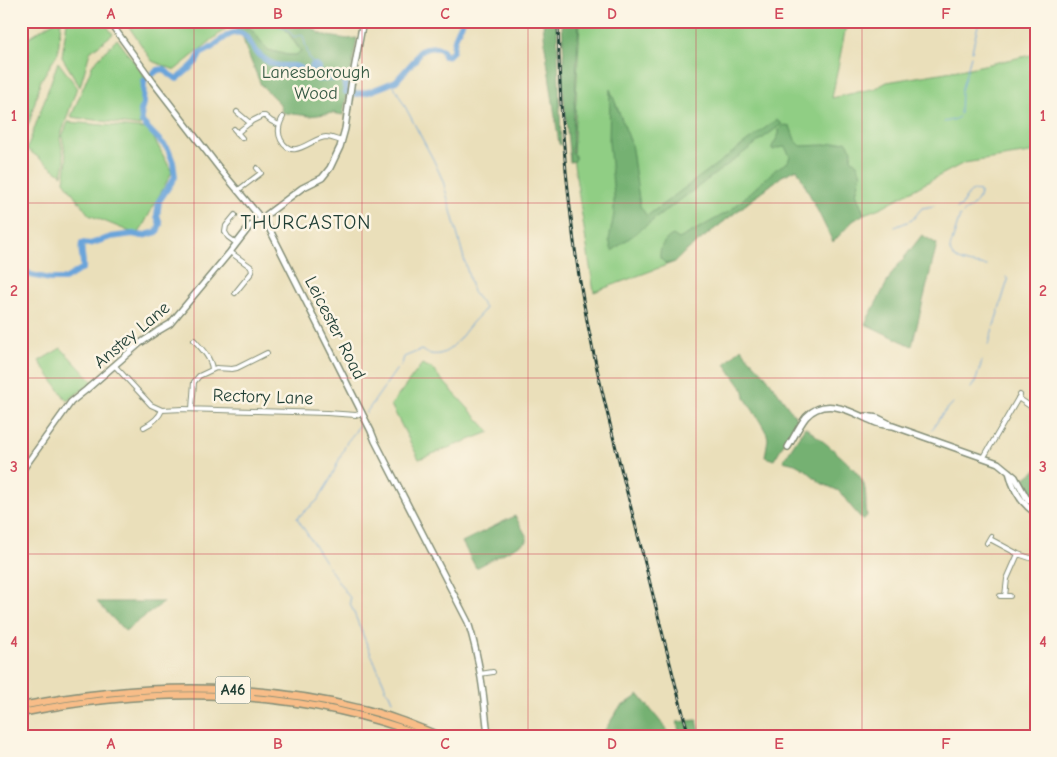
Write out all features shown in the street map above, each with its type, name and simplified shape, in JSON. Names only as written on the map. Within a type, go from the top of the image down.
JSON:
[{"type":"highway","name":"A46","points":[[21,706],[93,694],[133,691],[206,688],[255,691],[318,699],[359,708],[391,717],[440,736]]},
{"type":"highway","name":"A46","points":[[21,713],[117,698],[222,695],[277,699],[336,709],[424,736]]},
{"type":"street","name":"Leicester Road","points":[[109,21],[153,82],[269,228],[468,622],[476,648],[481,676],[488,736]]},
{"type":"street","name":"Anstey Lane","points":[[21,472],[71,402],[139,344],[170,324],[250,226],[302,188],[324,177],[334,161],[345,129],[363,21]]},
{"type":"street","points":[[237,112],[250,123]]},
{"type":"street","points":[[238,133],[262,116],[279,125]]},
{"type":"street","points":[[283,117],[279,125],[279,136],[288,148],[292,150],[324,137],[342,141]]},
{"type":"street","points":[[234,128],[242,138]]},
{"type":"street","points":[[257,168],[265,177]]},
{"type":"street","points":[[238,191],[261,173]]},
{"type":"street","points":[[235,216],[226,226],[225,232],[236,243]]},
{"type":"street","points":[[230,252],[251,267],[252,272],[235,293]]},
{"type":"street","points":[[194,340],[209,359],[212,369]]},
{"type":"street","points":[[193,348],[197,344]]},
{"type":"street","points":[[192,409],[194,382],[199,376],[216,368],[237,368],[268,353]]},
{"type":"street","points":[[115,366],[151,405],[162,410],[153,423],[144,427]]},
{"type":"street","points":[[984,457],[1019,396],[1036,410]]},
{"type":"street","points":[[788,447],[806,418],[818,409],[833,407],[1001,464],[1016,478],[1028,500],[1036,507]]},
{"type":"street","name":"Rectory Lane","points":[[162,410],[192,409],[356,415],[362,413]]},
{"type":"street","points":[[1009,472],[1020,499],[1036,513]]},
{"type":"street","points":[[990,539],[1025,558],[1036,560]]},
{"type":"street","points":[[1000,596],[1007,596],[1007,579],[1018,554]]},
{"type":"street","points":[[481,676],[493,672]]},
{"type":"green space","points":[[55,21],[61,21],[58,53],[41,80],[30,120],[21,143],[21,42]]},
{"type":"green space","points":[[67,21],[103,21],[113,34],[90,52],[80,87],[62,57]]},
{"type":"green space","points":[[125,21],[234,22],[175,70],[152,61]]},
{"type":"green space","points":[[266,21],[280,21],[301,52],[296,55],[287,55],[268,50],[250,28],[245,26]]},
{"type":"green space","name":"Lanesborough Wood","points":[[280,21],[303,21],[319,33],[327,36],[348,39],[357,38],[343,115],[333,113],[310,116],[282,112],[280,104],[261,85],[242,34],[234,27],[240,24],[250,28],[268,50],[287,55],[296,55],[301,51]]},
{"type":"green space","points":[[543,21],[557,21],[561,145],[559,144]]},
{"type":"green space","points":[[562,21],[579,21],[572,152],[575,155],[575,161],[570,162],[562,79],[564,60]]},
{"type":"green space","points":[[580,21],[847,21],[832,98],[876,88],[887,82],[970,68],[1036,54],[1036,152],[964,163],[882,207],[864,214],[856,193],[861,174],[816,160],[782,176],[685,252],[675,262],[594,292],[573,158]]},
{"type":"green space","points":[[117,39],[144,75],[140,126],[71,117],[93,64]]},
{"type":"green space","points":[[58,62],[77,87],[60,138],[65,162],[62,175],[27,149]]},
{"type":"green space","points":[[610,89],[631,143],[640,206],[647,216],[776,120],[782,124],[612,251],[609,240],[614,214],[609,143]]},
{"type":"green space","points":[[68,122],[149,129],[172,172],[138,235],[89,215],[64,181],[67,160],[62,137]]},
{"type":"green space","points":[[785,125],[790,126],[795,140],[801,146],[824,145],[846,141],[852,150],[851,159],[857,164],[861,174],[856,193],[864,214],[853,221],[833,242],[797,169],[782,176],[685,252],[675,262],[666,264],[660,258],[660,254],[661,247],[667,239],[673,235],[679,239],[730,211],[776,169],[788,162],[790,156],[785,147],[772,149],[779,134],[779,129]]},
{"type":"green space","points":[[922,235],[937,244],[912,346],[865,324],[892,273]]},
{"type":"green space","points":[[61,348],[93,382],[67,401],[39,361]]},
{"type":"green space","points":[[741,348],[766,376],[798,420],[774,460],[765,457],[767,434],[745,398],[744,391],[725,364]]},
{"type":"green space","points":[[422,364],[431,368],[490,432],[419,459],[391,405]]},
{"type":"green space","points":[[805,427],[838,454],[861,479],[865,489],[867,516],[863,520],[839,491],[821,483],[806,470],[795,464],[783,461]]},
{"type":"green space","points":[[1036,470],[1036,493],[1034,494],[1024,479]]},
{"type":"green space","points":[[515,516],[527,537],[527,541],[476,568],[462,542]]},
{"type":"green space","points":[[97,602],[164,602],[125,631]]},
{"type":"green space","points":[[639,695],[672,736],[601,736],[619,708]]},
{"type":"green space","points":[[697,720],[701,736],[680,736],[677,722]]},
{"type":"waterway","points":[[21,267],[31,275],[50,279],[65,279],[83,268],[82,243],[90,244],[111,237],[133,234],[142,236],[157,232],[160,224],[157,216],[159,201],[175,177],[173,162],[168,149],[142,122],[141,111],[144,81],[158,70],[164,69],[177,79],[196,62],[201,53],[210,49],[229,35],[239,33],[246,36],[255,51],[269,62],[276,65],[296,66],[308,73],[313,65],[316,65],[319,68],[316,76],[318,79],[341,78],[344,80],[346,92],[357,94],[368,92],[396,81],[415,60],[420,51],[436,47],[443,50],[444,56],[448,56],[453,51],[456,36],[463,21]]},
{"type":"waterway","points":[[972,51],[979,21]]},
{"type":"waterway","points":[[264,25],[281,26],[294,37],[303,36],[309,58],[314,65]]},
{"type":"waterway","points":[[960,114],[961,91],[971,56]]},
{"type":"waterway","points":[[366,413],[402,364],[404,357],[421,350],[430,354],[438,354],[451,348],[485,308],[473,292],[443,181],[392,82]]},
{"type":"waterway","points":[[944,122],[959,117]]},
{"type":"waterway","points":[[957,208],[961,207],[973,191],[980,191],[977,201],[963,213]]},
{"type":"waterway","points":[[895,227],[912,220],[922,208],[934,206]]},
{"type":"waterway","points":[[960,216],[950,248],[951,253],[954,257],[964,262],[987,266]]},
{"type":"waterway","points":[[988,345],[1008,280],[1006,277]]},
{"type":"waterway","points":[[971,388],[976,380],[982,361]]},
{"type":"waterway","points":[[932,430],[940,417],[953,403]]},
{"type":"waterway","points":[[361,420],[347,442],[330,480],[317,501],[297,518],[350,598],[350,603],[385,690],[392,701]]},
{"type":"railway","points":[[558,21],[560,95],[566,168],[582,293],[605,405],[689,736]]},
{"type":"district","name":"THURCASTON","points":[[306,222]]}]
